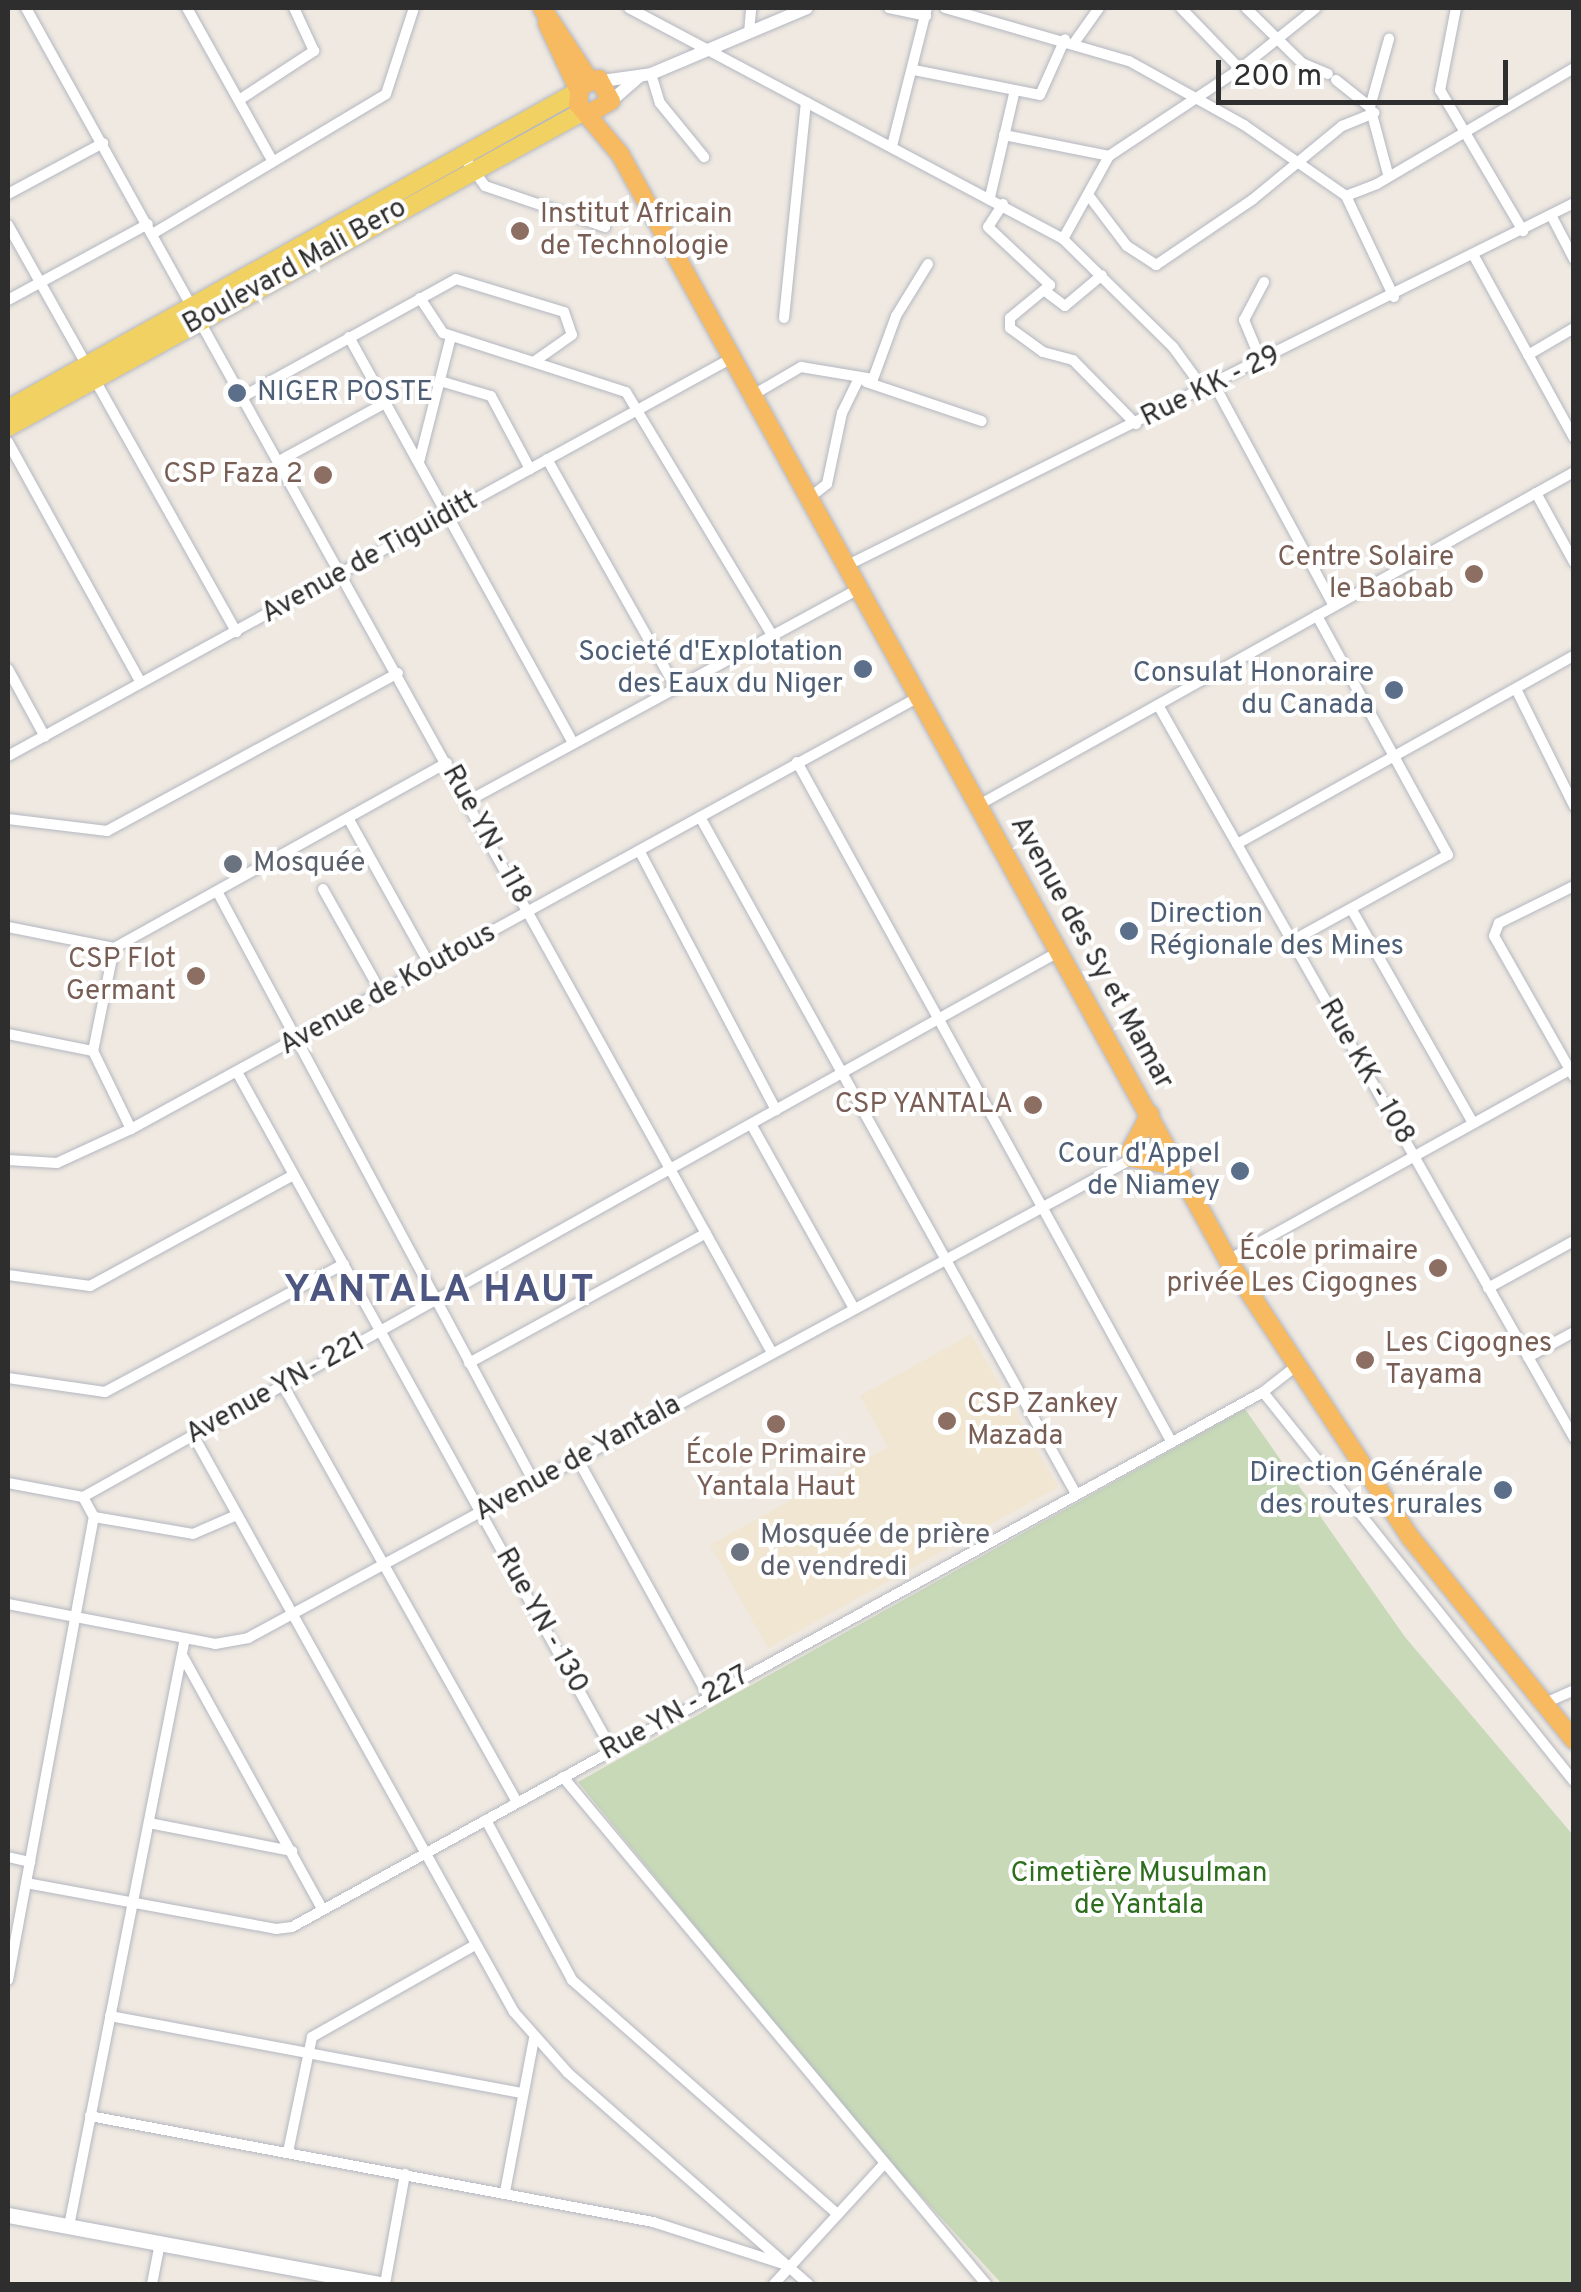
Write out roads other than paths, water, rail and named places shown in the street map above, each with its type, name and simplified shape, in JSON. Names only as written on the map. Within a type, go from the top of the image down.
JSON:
[{"type":"highway","points":[[543,10],[598,108]]},
{"type":"highway","points":[[587,85],[598,108]]},
{"type":"highway","name":"Avenue des Sy et Mamar","points":[[598,108],[917,698],[1228,1260],[1294,1368],[1410,1538],[1574,1740]]},
{"type":"highway","points":[[1150,1114],[1128,1157],[1176,1166]]},
{"type":"main road","name":"Boulevard Mali Bero","points":[[8,427],[95,371],[468,164],[587,85]]},
{"type":"main road","name":"Boulevard Mali Bero","points":[[468,164],[598,108]]},
{"type":"main road","name":"Boulevard Mali Bero","points":[[8,409],[95,371]]},
{"type":"main road","points":[[8,2215],[382,2284]]},
{"type":"street","name":"Rue YN - 118","points":[[26,8],[199,312],[771,1352]]},
{"type":"street","points":[[187,8],[273,162]]},
{"type":"street","points":[[238,100],[314,51],[294,8]]},
{"type":"street","points":[[8,300],[273,162],[386,94],[414,8]]},
{"type":"street","points":[[629,8],[1063,238],[1210,388],[1334,606]]},
{"type":"street","points":[[749,34],[751,8]]},
{"type":"street","points":[[598,108],[645,76],[807,8]]},
{"type":"street","points":[[889,8],[927,12],[892,146]]},
{"type":"street","points":[[946,8],[1129,61],[1196,98],[1346,196],[1394,298]]},
{"type":"street","points":[[914,70],[1014,94],[1045,91],[1069,41],[1098,8]]},
{"type":"street","points":[[1181,8],[1240,69]]},
{"type":"street","points":[[1246,8],[1302,63],[1332,77],[1372,110]]},
{"type":"street","points":[[1063,238],[1108,156],[1240,69],[1316,8]]},
{"type":"street","points":[[1456,8],[1439,79],[1462,129],[1522,231]]},
{"type":"street","points":[[1388,174],[1372,110],[1389,38]]},
{"type":"street","points":[[1346,196],[1574,68]]},
{"type":"street","points":[[587,85],[645,76]]},
{"type":"street","points":[[645,76],[660,103],[704,158]]},
{"type":"street","points":[[990,197],[1014,94]]},
{"type":"street","points":[[784,318],[806,102]]},
{"type":"street","points":[[1088,196],[1151,266],[1198,240],[1297,166],[1342,126],[1372,110]]},
{"type":"street","points":[[1004,135],[1108,156]]},
{"type":"street","points":[[8,194],[103,143]]},
{"type":"street","points":[[468,164],[484,186],[605,227]]},
{"type":"street","name":"Rue KK - 29","points":[[846,566],[1475,258],[1574,203]]},
{"type":"street","points":[[1003,204],[988,227],[1049,281],[1045,291],[1010,318],[1010,328],[1042,352],[1073,360],[1136,424]]},
{"type":"street","points":[[1551,215],[1574,259]]},
{"type":"street","points":[[8,225],[95,371],[236,632]]},
{"type":"street","points":[[1475,258],[1574,438]]},
{"type":"street","points":[[809,498],[827,484],[842,412],[862,381],[878,370],[896,316],[928,264]]},
{"type":"street","points":[[1045,291],[1065,306],[1102,275]]},
{"type":"street","points":[[244,396],[456,279],[562,311],[572,334],[535,360]]},
{"type":"street","points":[[1262,362],[1244,320],[1264,282]]},
{"type":"street","points":[[420,298],[451,336],[614,385],[639,406],[772,634]]},
{"type":"street","points":[[1528,356],[1574,328]]},
{"type":"street","points":[[419,462],[451,336]]},
{"type":"street","points":[[349,337],[574,743]]},
{"type":"street","name":"Avenue de Tiguiditt","points":[[8,756],[732,358]]},
{"type":"street","points":[[753,395],[801,367],[827,366],[982,420]]},
{"type":"street","points":[[440,381],[491,396],[530,469]]},
{"type":"street","points":[[281,460],[385,402]]},
{"type":"street","points":[[8,442],[141,683]]},
{"type":"street","points":[[547,459],[676,688]]},
{"type":"street","points":[[977,806],[1574,472]]},
{"type":"street","points":[[1536,493],[1574,562]]},
{"type":"street","points":[[468,801],[858,588]]},
{"type":"street","points":[[1292,941],[1448,854],[1316,616]]},
{"type":"street","points":[[1237,844],[1574,656]]},
{"type":"street","points":[[8,669],[46,737]]},
{"type":"street","points":[[8,819],[107,831],[398,673]]},
{"type":"street","points":[[1516,689],[1574,806]]},
{"type":"street","name":"Avenue de Koutous","points":[[8,1160],[58,1163],[131,1129],[917,698]]},
{"type":"street","name":"Rue KK - 108","points":[[1158,705],[1574,1438]]},
{"type":"street","points":[[796,762],[1170,1439]]},
{"type":"street","points":[[8,927],[114,948],[446,763]]},
{"type":"street","points":[[700,817],[1075,1492]]},
{"type":"street","points":[[348,818],[431,967]]},
{"type":"street","points":[[640,852],[776,1110]]},
{"type":"street","points":[[1228,1260],[1413,1155],[1571,1074],[1494,929],[1574,886]]},
{"type":"street","points":[[322,888],[382,994]]},
{"type":"street","points":[[218,893],[534,1482]]},
{"type":"street","points":[[1352,910],[1473,1123]]},
{"type":"street","points":[[114,948],[93,1051],[131,1129]]},
{"type":"street","name":"Avenue YN- 221","points":[[83,1497],[1058,952]]},
{"type":"street","points":[[8,1034],[93,1051]]},
{"type":"street","name":"Rue YN - 130","points":[[237,1072],[612,1750]]},
{"type":"street","points":[[751,1124],[854,1308]]},
{"type":"street","name":"Avenue de Yantala","points":[[8,1604],[185,1638],[233,1643],[481,1513],[1162,1139]]},
{"type":"street","points":[[8,1274],[90,1286],[294,1174]]},
{"type":"street","points":[[470,1363],[706,1233]]},
{"type":"street","points":[[1488,1288],[1574,1241]]},
{"type":"street","points":[[8,1378],[99,1394],[344,1264]]},
{"type":"street","points":[[1528,1357],[1574,1332]]},
{"type":"street","name":"Rue YN - 227","points":[[26,1883],[276,1929],[323,1910],[1170,1439],[1264,1392],[1294,1368]]},
{"type":"street","points":[[283,1386],[517,1802]]},
{"type":"street","points":[[1264,1392],[1574,1782]]},
{"type":"street","points":[[194,1435],[472,1946],[534,2039],[808,2284]]},
{"type":"street","points":[[577,1458],[708,1695]]},
{"type":"street","points":[[8,1483],[83,1497],[94,1517],[26,1883],[10,1949],[8,1980]]},
{"type":"street","points":[[94,1517],[194,1534],[237,1516]]},
{"type":"street","points":[[68,2226],[185,1638]]},
{"type":"street","points":[[182,1655],[323,1910]]},
{"type":"street","points":[[1542,1704],[1574,1690]]},
{"type":"street","points":[[563,1777],[986,2284]]},
{"type":"street","points":[[486,1820],[572,1980],[837,2214]]},
{"type":"street","points":[[149,1822],[292,1851]]},
{"type":"street","points":[[8,1858],[30,1862]]},
{"type":"street","points":[[288,2152],[306,2053],[317,2032],[472,1946]]},
{"type":"street","points":[[110,2016],[523,2094]]},
{"type":"street","points":[[505,2192],[534,2039]]},
{"type":"street","points":[[90,2116],[653,2222],[788,2266]]},
{"type":"street","points":[[774,2284],[884,2164]]},
{"type":"street","points":[[382,2284],[405,2174]]},
{"type":"street","points":[[152,2284],[160,2243]]},
{"type":"place","name":"Institut Africain de Technologie","points":[[520,231]]},
{"type":"place","name":"NIGER POSTE","points":[[237,393]]},
{"type":"place","name":"CSP Faza 2","points":[[323,475]]},
{"type":"place","name":"Centre Solaire le Baobab","points":[[1474,574]]},
{"type":"place","name":"Societé d'Explotation des Eaux du Niger","points":[[863,669]]},
{"type":"place","name":"Consulat Honoraire du Canada","points":[[1394,690]]},
{"type":"place","name":"Mosquée","points":[[233,864]]},
{"type":"place","name":"Direction Régionale des Mines","points":[[1129,931]]},
{"type":"place","name":"CSP Flot Germant","points":[[196,976]]},
{"type":"place","name":"CSP YANTALA","points":[[1033,1105]]},
{"type":"place","name":"Cour d'Appel de Niamey","points":[[1240,1171]]},
{"type":"place","name":"École primaire privée Les Cigognes","points":[[1438,1268]]},
{"type":"place","name":"Les Cigognes Tayama","points":[[1365,1360]]},
{"type":"place","name":"CSP Zankey Mazada","points":[[947,1421]]},
{"type":"place","name":"École Primaire Yantala Haut","points":[[776,1424]]},
{"type":"place","name":"Direction Générale des routes rurales","points":[[1503,1490]]},
{"type":"place","name":"Mosquée de prière de vendredi","points":[[740,1552]]},
{"type":"district","name":"YANTALA HAUT","points":[[440,1292]]},
{"type":"park label","name":"Cimetière Musulman de Yantala","points":[[1139,1890]]}]
